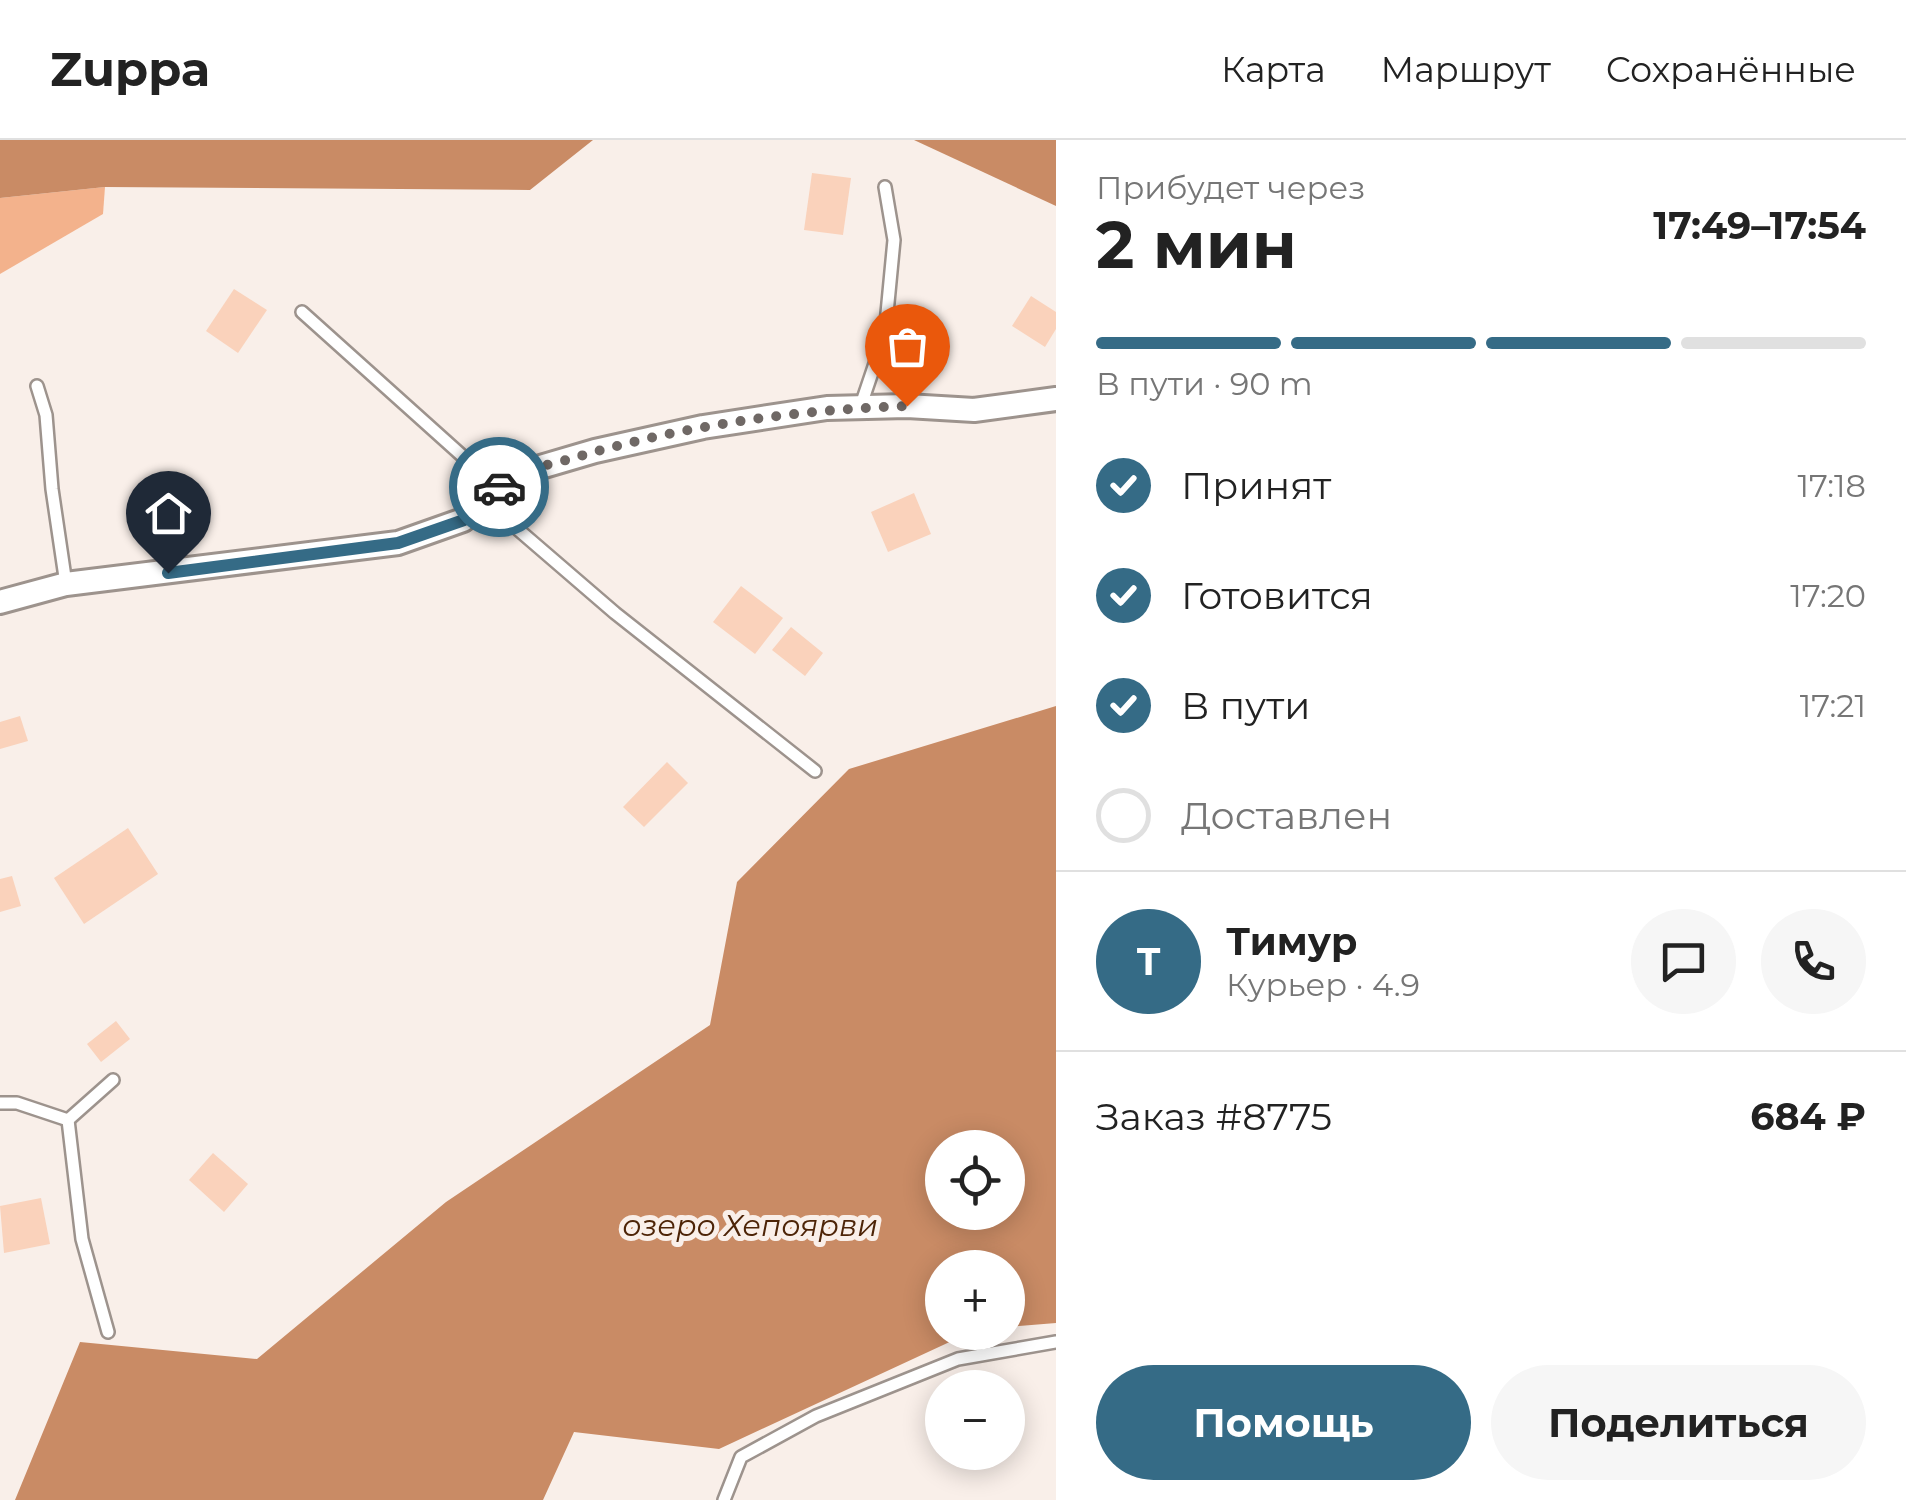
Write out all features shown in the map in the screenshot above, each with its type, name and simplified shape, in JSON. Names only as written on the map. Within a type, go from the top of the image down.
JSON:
[{"type":"street","points":[[0,602],[66,584],[398,543],[464,520],[510,476],[703,427],[827,408],[974,410],[1056,398]]},
{"type":"lane","points":[[860,408],[886,334],[894,240],[885,186]]},
{"type":"lane","points":[[302,312],[498,488],[514,526],[814,771]]},
{"type":"lane","points":[[37,386],[46,415],[66,584]]},
{"type":"lane","points":[[68,1120],[113,1080]]},
{"type":"lane","points":[[0,1103],[17,1103],[68,1120]]},
{"type":"lane","points":[[68,1120],[82,1238],[108,1332]]},
{"type":"lane","points":[[724,1500],[742,1457],[816,1416],[958,1359],[1056,1342]]},
{"type":"shaded area","points":[[105,187],[103,214],[0,274],[0,198]]},
{"type":"water","points":[[0,140],[593,140],[530,190],[105,187],[0,198]]},
{"type":"water","points":[[914,140],[1056,140],[1056,206]]},
{"type":"water","name":"озеро Хепоярви","points":[[1056,706],[1056,1323],[1025,1326],[1025,1250],[925,1250],[925,1350],[932,1350],[719,1449],[574,1432],[543,1500],[15,1500],[80,1342],[257,1359],[446,1202],[710,1025],[737,882],[849,769]]},
{"type":"building","points":[[812,173],[851,178],[843,235],[804,230]]},
{"type":"building","points":[[234,289],[267,310],[238,353],[206,331]]},
{"type":"building","points":[[1031,296],[1056,312],[1056,329],[1045,347],[1012,326]]},
{"type":"building","points":[[167,485],[191,511],[152,546],[128,520]]},
{"type":"building","points":[[914,493],[931,534],[888,552],[871,512]]},
{"type":"building","points":[[741,586],[783,618],[755,654],[713,622]]},
{"type":"building","points":[[791,627],[823,653],[805,676],[772,650]]},
{"type":"building","points":[[20,716],[28,741],[0,749],[0,722]]},
{"type":"building","points":[[667,762],[688,783],[644,827],[623,807]]},
{"type":"building","points":[[128,828],[158,874],[84,924],[54,878]]},
{"type":"building","points":[[12,876],[21,906],[0,912],[0,879]]},
{"type":"building","points":[[116,1021],[130,1039],[101,1062],[87,1044]]},
{"type":"building","points":[[213,1153],[248,1184],[224,1212],[189,1180]]},
{"type":"building","points":[[41,1198],[50,1244],[4,1253],[0,1206]]},
{"type":"way so far","points":[[499,487],[510,476],[595,451],[703,427],[827,408],[907,406]]},
{"type":"route","points":[[168,573],[398,543],[464,520],[499,487]]}]
